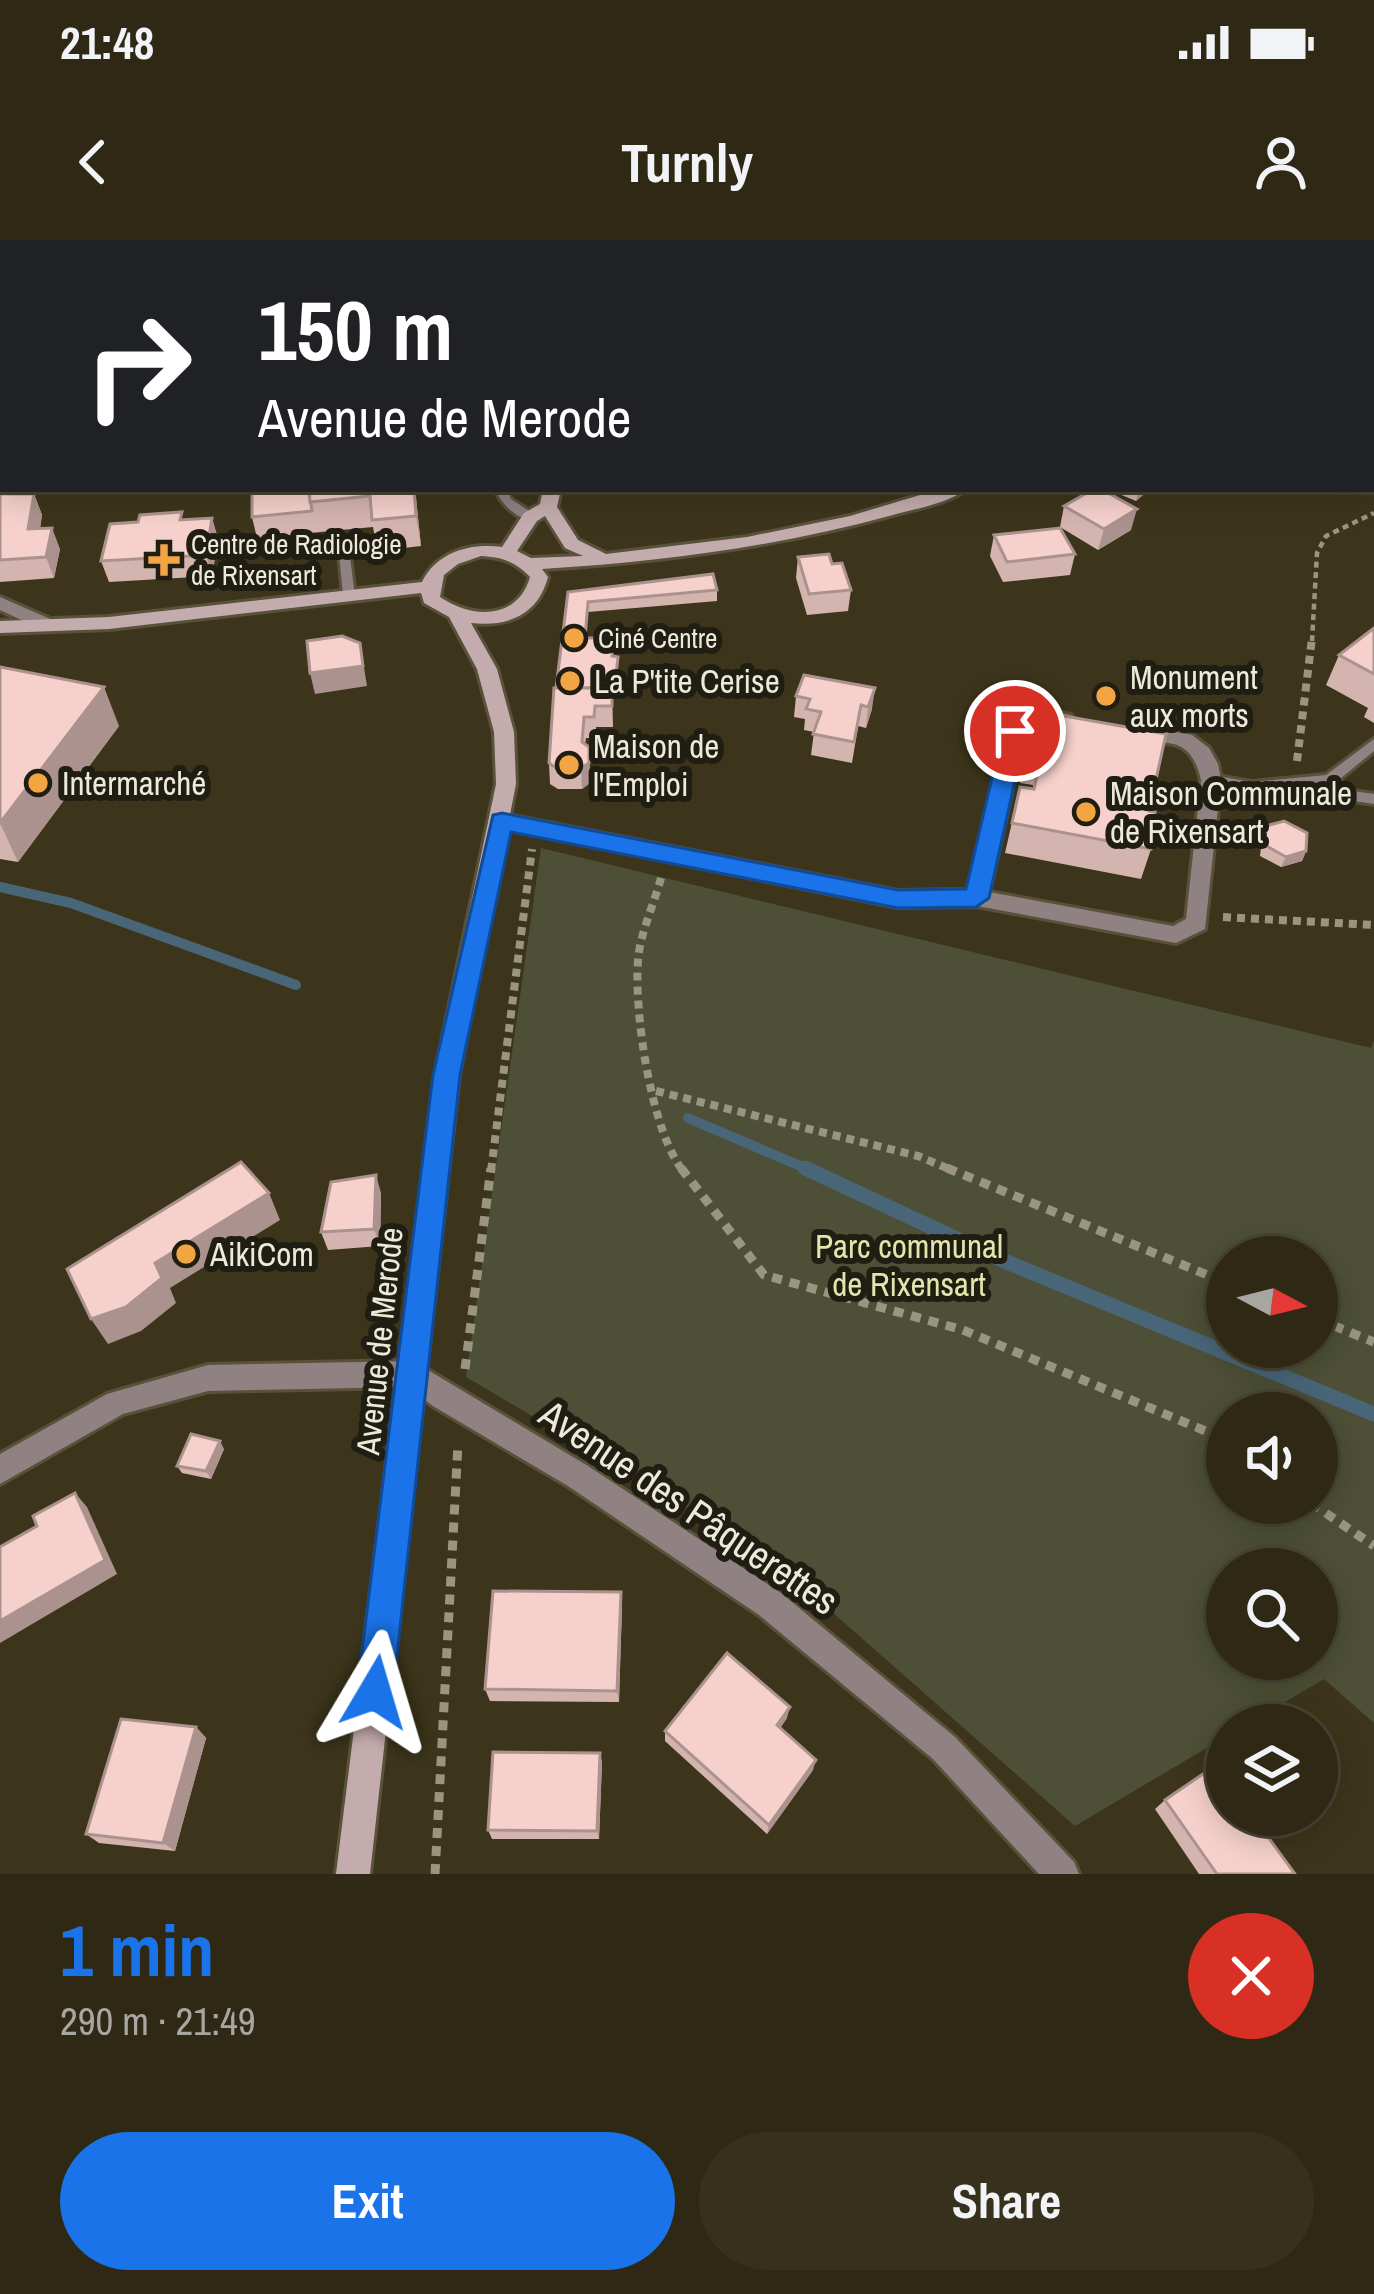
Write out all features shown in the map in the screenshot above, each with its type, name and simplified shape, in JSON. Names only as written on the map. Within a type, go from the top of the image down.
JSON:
[{"type":"street","points":[[530,564],[539,577],[538,592],[507,615],[458,617],[431,599],[428,587],[434,573],[448,561],[481,551],[507,553],[530,564],[618,560],[807,533],[948,492]]},
{"type":"street","points":[[507,553],[543,504],[571,544],[618,560]]},
{"type":"street","points":[[0,627],[50,626],[428,587]]},
{"type":"street","points":[[0,603],[50,626]]},
{"type":"street","name":"Avenue de Merode","points":[[353,1874],[447,1075],[502,821],[503,731],[487,669],[458,617]]},
{"type":"street","points":[[502,821],[898,899],[976,898],[1177,935],[1197,923],[1211,780],[1207,756],[1190,739],[1053,718],[1015,731],[976,898]]},
{"type":"street","points":[[0,1470],[117,1403],[208,1378],[413,1374]]},
{"type":"street","name":"Avenue des Pâquerettes","points":[[413,1374],[460,1407],[578,1475],[770,1604],[944,1748],[1062,1874]]},
{"type":"lane","points":[[502,492],[506,501],[543,504]]},
{"type":"lane","points":[[269,537],[269,551],[334,544],[345,552],[349,596]]},
{"type":"lane","points":[[1211,780],[1252,788],[1330,780],[1374,744]]},
{"type":"lane","points":[[1295,786],[1325,795],[1374,799]]},
{"type":"path","points":[[1295,786],[1315,617],[1317,553],[1326,536],[1374,513]]},
{"type":"path","points":[[435,1874],[460,1407],[534,826]]},
{"type":"path","points":[[670,854],[638,958],[642,1030],[668,1151],[764,1275],[963,1330],[1206,1431]]},
{"type":"path","points":[[1198,914],[1264,922],[1374,925]]},
{"type":"path","points":[[656,1091],[918,1156],[1206,1274]]},
{"type":"path","points":[[1338,1327],[1374,1342]]},
{"type":"path","points":[[1338,1521],[1374,1546]]},
{"type":"green space","name":"Parc communal de Rixensart","points":[[541,848],[1371,1048],[1374,1040],[1374,1723],[1325,1680],[1338,1680],[1338,1548],[1206,1548],[1206,1680],[1322,1680],[1282,1704],[1206,1704],[1206,1748],[1075,1826],[765,1553],[466,1377]]},
{"type":"building","points":[[252,492],[309,492],[312,511],[252,517]]},
{"type":"building","points":[[309,492],[414,492],[416,516],[372,520],[370,496],[310,502]]},
{"type":"building","points":[[1089,492],[1106,492],[1137,509],[1104,529],[1064,506]]},
{"type":"building","points":[[0,494],[34,494],[28,529],[52,528],[46,557],[0,560]]},
{"type":"building","points":[[182,512],[180,520],[212,518],[206,555],[101,561],[110,524],[138,522],[140,515]]},
{"type":"building","points":[[1060,528],[1075,554],[1007,562],[994,535]]},
{"type":"building","points":[[829,554],[832,564],[842,563],[851,590],[809,594],[798,557]]},
{"type":"building","points":[[713,574],[717,590],[588,602],[585,638],[602,638],[602,647],[613,647],[612,656],[618,657],[616,675],[598,675],[597,688],[556,688],[568,592]]},
{"type":"building","points":[[1374,628],[1374,674],[1339,655]]},
{"type":"building","points":[[342,636],[360,643],[363,666],[310,673],[307,641]]},
{"type":"building","points":[[0,667],[104,687],[0,823]]},
{"type":"building","points":[[804,675],[875,688],[868,707],[861,705],[854,742],[813,734],[821,712],[806,709],[810,699],[796,696]]},
{"type":"building","points":[[554,688],[612,688],[612,706],[595,706],[594,717],[584,717],[582,742],[589,747],[589,763],[581,768],[556,768],[549,763]]},
{"type":"building","name":"Maison Communale de Rixensart","points":[[1036,711],[1166,734],[1149,811],[1155,812],[1151,849],[1012,823],[1020,787],[1034,789],[1041,755],[1027,752]]},
{"type":"building","points":[[1284,821],[1307,833],[1306,851],[1286,857],[1265,845],[1266,826]]},
{"type":"building","points":[[241,1162],[269,1193],[155,1263],[162,1278],[126,1307],[91,1319],[67,1269]]},
{"type":"building","points":[[376,1175],[374,1229],[321,1232],[331,1182]]},
{"type":"building","points":[[191,1434],[220,1441],[206,1471],[177,1466]]},
{"type":"building","points":[[75,1493],[105,1560],[0,1621],[0,1547],[37,1526],[33,1516]]},
{"type":"building","points":[[493,1591],[621,1592],[617,1691],[485,1689]]},
{"type":"building","points":[[727,1653],[790,1707],[777,1725],[816,1760],[769,1825],[665,1731]]},
{"type":"building","points":[[121,1719],[196,1727],[163,1843],[86,1834]]},
{"type":"building","points":[[493,1752],[600,1753],[597,1831],[488,1830]]},
{"type":"building","points":[[1206,1772],[1206,1836],[1267,1836],[1295,1874],[1217,1874],[1165,1800]]},
{"type":"waterway","points":[[0,887],[71,903],[296,985]]},
{"type":"waterway","points":[[688,1118],[805,1168]]},
{"type":"waterway","points":[[805,1168],[812,1171]]},
{"type":"waterway","points":[[805,1168],[1002,1260],[1374,1414]]},
{"type":"place","name":"Centre de Radiologie de Rixensart","points":[[164,560]]},
{"type":"place","name":"Ciné Centre","points":[[574,638]]},
{"type":"place","name":"La P'tite Cerise","points":[[570,681]]},
{"type":"place","name":"Monument aux morts","points":[[1106,696]]},
{"type":"place","name":"Maison de l'Emploi","points":[[569,765]]},
{"type":"place","name":"Intermarché","points":[[38,783]]},
{"type":"place","name":"Maison Communale de Rixensart","points":[[1086,812]]},
{"type":"place","name":"AikiCom","points":[[186,1254]]},
{"type":"route","points":[[375,1692],[447,1075],[502,821],[898,899],[976,898],[1015,731]]}]
